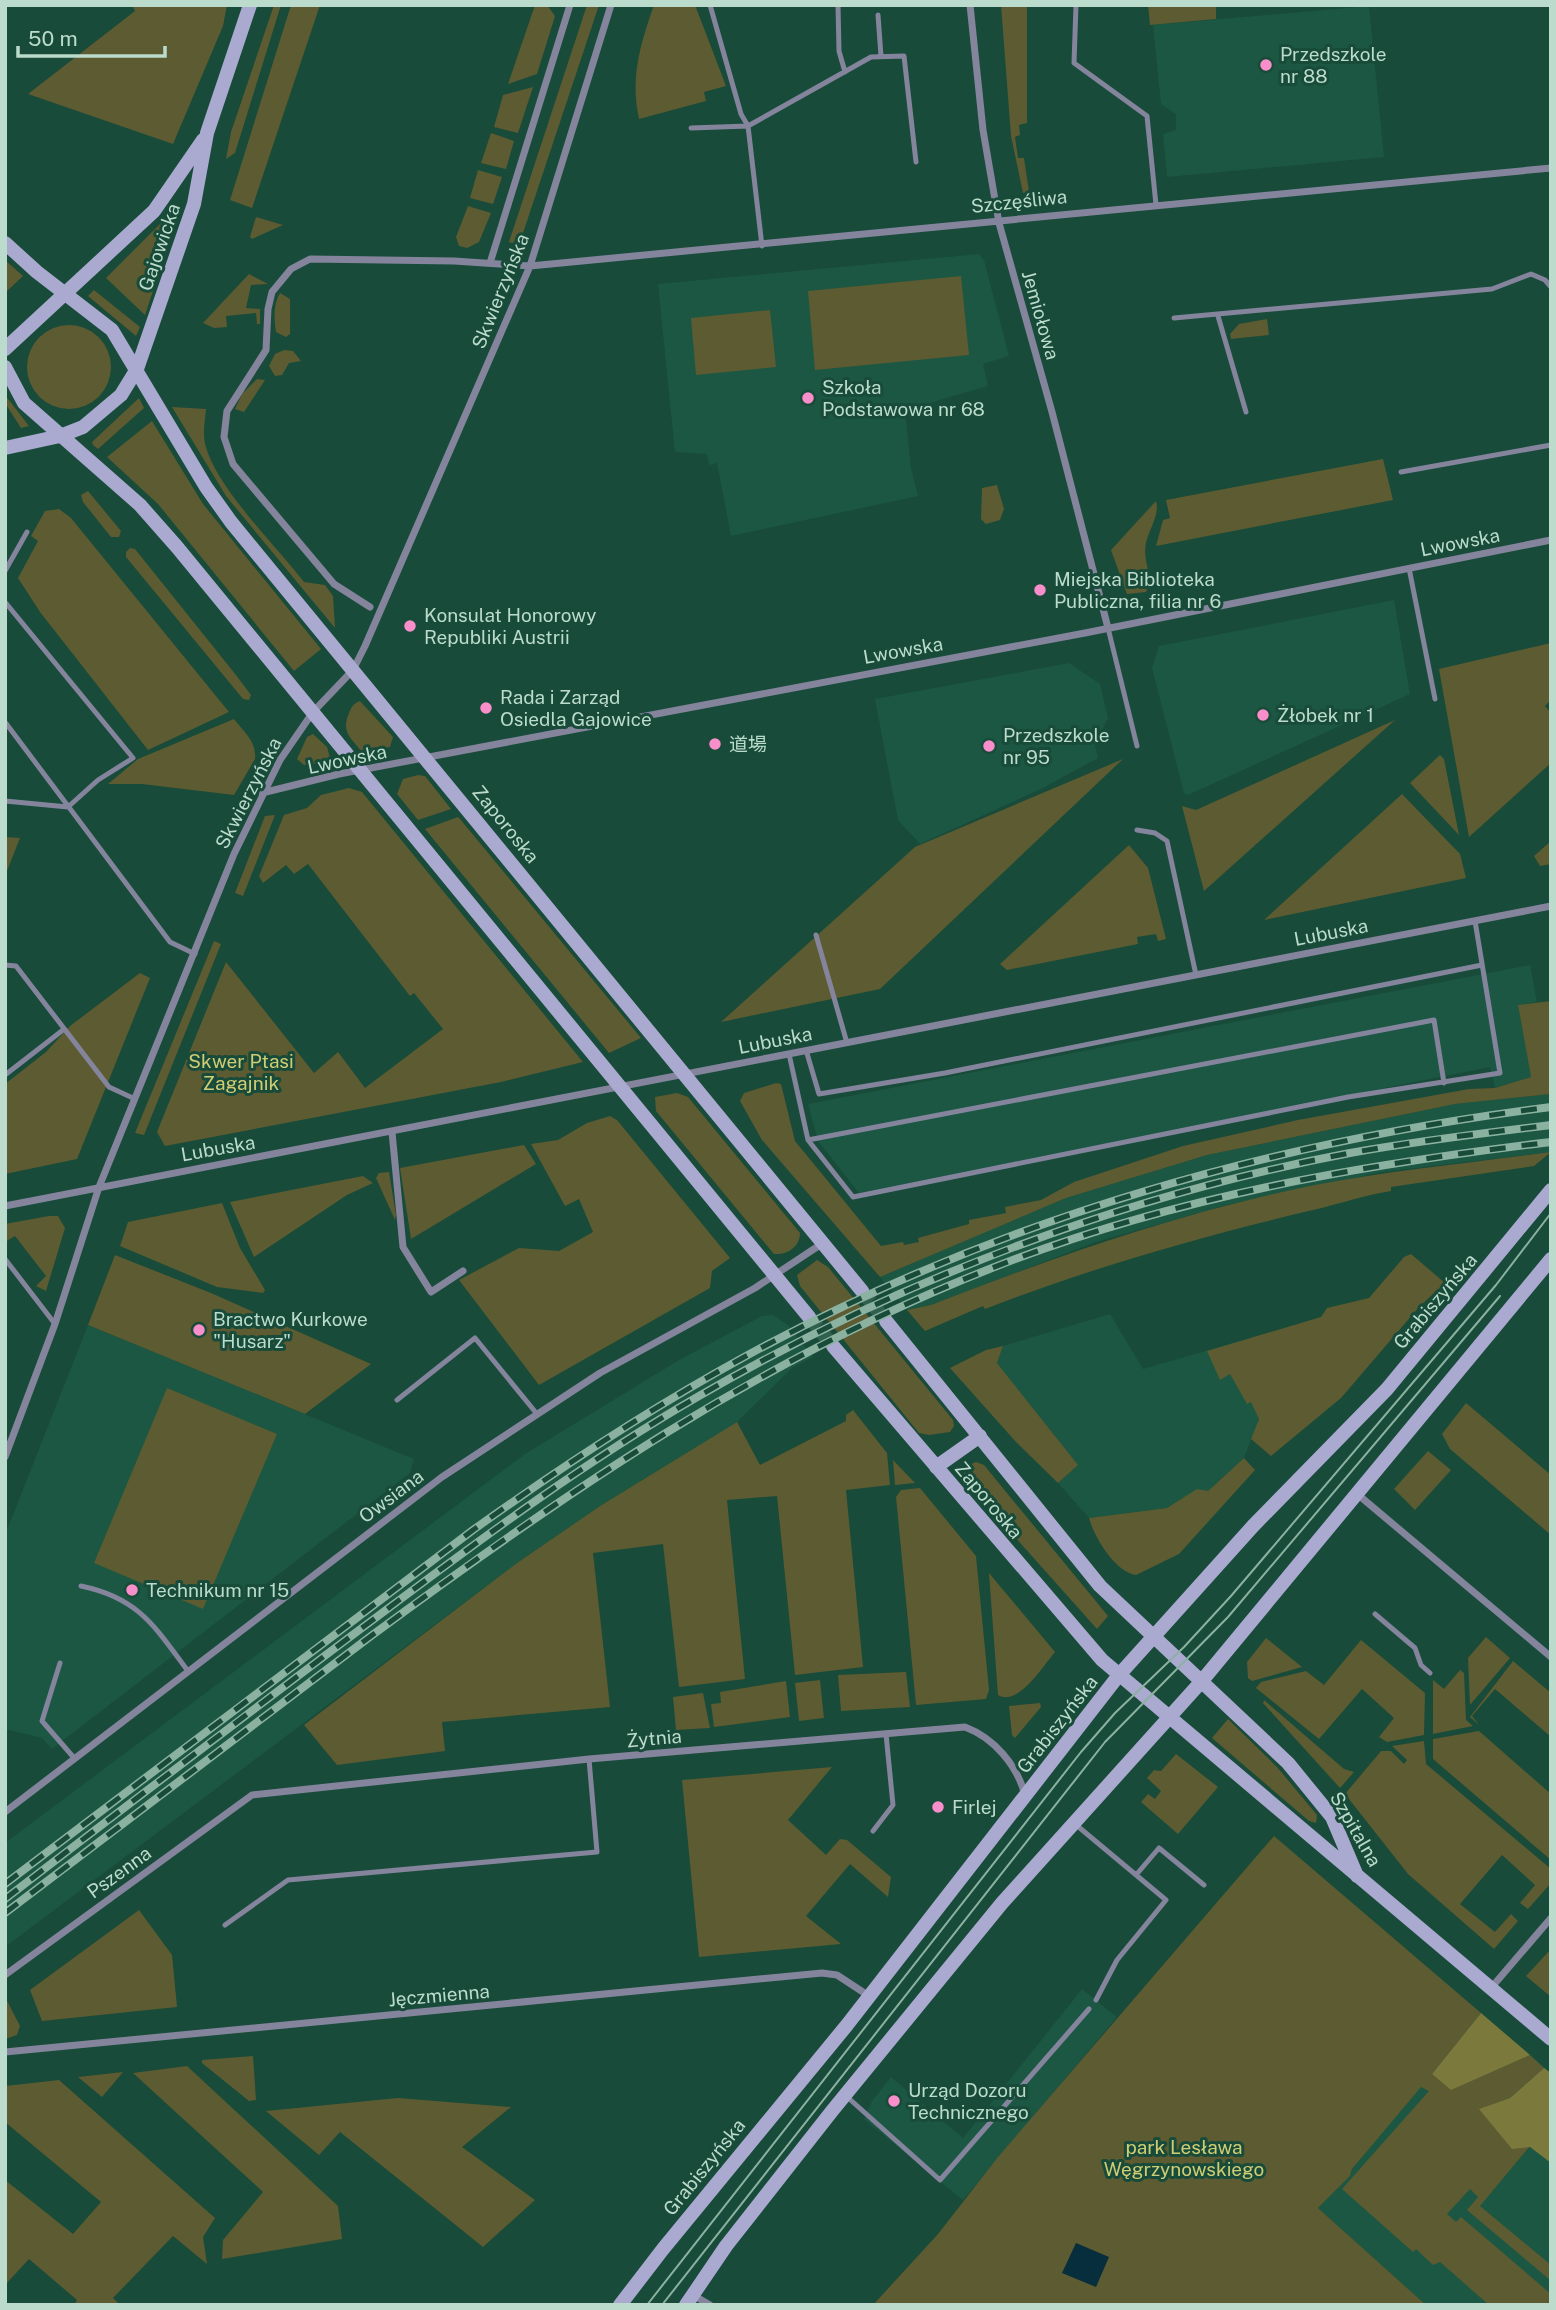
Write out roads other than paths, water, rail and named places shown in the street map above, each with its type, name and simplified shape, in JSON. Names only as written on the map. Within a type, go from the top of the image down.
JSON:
[{"type":"main road","name":"Gajowicka","points":[[60,436],[83,427],[103,412],[121,395],[137,369],[194,204],[207,133],[250,5]]},
{"type":"main road","name":"Gajowicka","points":[[5,349],[154,211],[207,133]]},
{"type":"main road","points":[[5,243],[66,294]]},
{"type":"main road","name":"Zaporoska","points":[[66,294],[112,330],[206,487],[862,1291]]},
{"type":"main road","points":[[5,367],[24,402],[140,505],[809,1317]]},
{"type":"main road","points":[[5,448],[60,436]]},
{"type":"main road","name":"Grabiszyńska","points":[[620,2305],[869,1996],[1119,1675],[1253,1526],[1387,1389],[1551,1190]]},
{"type":"main road","points":[[690,2300],[726,2246],[1002,1903],[1201,1682],[1356,1493],[1520,1300],[1551,1259]]},
{"type":"main road","name":"Zaporoska","points":[[886,1321],[1100,1586],[1201,1682]]},
{"type":"main road","name":"Zaporoska","points":[[832,1346],[1086,1643],[1119,1675],[1169,1716]]},
{"type":"main road","points":[[936,1467],[979,1436]]},
{"type":"main road","name":"Szpitalna","points":[[1201,1682],[1239,1715],[1308,1787],[1332,1817],[1358,1877],[1551,2039]]},
{"type":"main road","points":[[1169,1716],[1358,1877]]},
{"type":"street","name":"Skwierzyńska","points":[[490,263],[570,5]]},
{"type":"street","name":"Skwierzyńska","points":[[5,1457],[55,1324],[99,1187],[162,1025],[195,954],[262,793],[280,760],[313,712],[353,670],[379,616],[530,266],[611,5]]},
{"type":"street","name":"Jemiołowa","points":[[970,5],[983,130],[999,223],[1108,628]]},
{"type":"street","name":"Szczęśliwa","points":[[370,607],[334,584],[233,464],[223,431],[227,411],[266,350],[268,309],[277,285],[300,263],[310,259],[530,266],[762,246],[1551,168]]},
{"type":"street","name":"Lwowska","points":[[262,793],[811,682],[1108,628],[1551,540]]},
{"type":"street","name":"Lubuska","points":[[5,1206],[1551,906]]},
{"type":"street","points":[[392,1132],[402,1247],[431,1292],[463,1271]]},
{"type":"street","name":"Owsiana","points":[[5,1812],[410,1501],[600,1373],[775,1276],[822,1243]]},
{"type":"street","points":[[1356,1493],[1551,1657]]},
{"type":"street","name":"Żytnia","points":[[252,1795],[589,1759],[965,1727],[996,1747],[1012,1765],[1025,1796]]},
{"type":"street","name":"Pszenna","points":[[5,1975],[252,1795]]},
{"type":"street","points":[[1491,1988],[1551,1917]]},
{"type":"street","name":"Jęczmienna","points":[[5,2052],[822,1973],[837,1975],[869,1996]]},
{"type":"street","points":[[690,2300],[710,2305]]},
{"type":"lane","points":[[709,5],[741,114],[748,126],[762,246]]},
{"type":"lane","points":[[838,5],[839,51],[845,72]]},
{"type":"lane","points":[[1076,5],[1074,63],[1147,116],[1156,205]]},
{"type":"lane","points":[[878,15],[881,57]]},
{"type":"lane","points":[[691,128],[748,126],[871,57],[904,55],[916,162]]},
{"type":"lane","points":[[1174,318],[1492,289],[1531,274],[1545,280],[1551,287]]},
{"type":"lane","points":[[1218,316],[1246,412]]},
{"type":"lane","points":[[1401,472],[1551,445]]},
{"type":"lane","points":[[5,571],[27,532]]},
{"type":"lane","points":[[1409,568],[1435,699]]},
{"type":"lane","points":[[5,602],[133,758],[98,780],[68,807],[5,801]]},
{"type":"lane","points":[[370,607],[379,616]]},
{"type":"lane","points":[[1108,628],[1137,746]]},
{"type":"lane","points":[[5,722],[170,942],[195,954]]},
{"type":"lane","points":[[1137,830],[1155,833],[1167,841],[1196,975]]},
{"type":"lane","points":[[789,1054],[808,1140],[853,1197],[1348,1097],[1500,1073],[1475,921]]},
{"type":"lane","points":[[816,934],[847,1043]]},
{"type":"lane","points":[[5,965],[16,966],[109,1087],[135,1099]]},
{"type":"lane","points":[[806,1050],[820,1094],[945,1073],[1482,965]]},
{"type":"lane","points":[[808,1140],[1434,1020],[1444,1083]]},
{"type":"lane","points":[[5,1075],[63,1030]]},
{"type":"lane","points":[[5,1259],[55,1324]]},
{"type":"lane","points":[[397,1400],[475,1338],[537,1414]]},
{"type":"lane","points":[[81,1586],[106,1591],[147,1616],[188,1671]]},
{"type":"lane","points":[[1375,1614],[1415,1648],[1421,1665],[1430,1673]]},
{"type":"lane","points":[[60,1663],[42,1721],[75,1759]]},
{"type":"lane","points":[[873,1831],[893,1805],[886,1734]]},
{"type":"lane","points":[[225,1925],[288,1880],[597,1852],[589,1759]]},
{"type":"lane","points":[[1075,1824],[1166,1900],[1117,1960],[1096,2000]]},
{"type":"lane","points":[[1136,1875],[1159,1848],[1204,1885]]},
{"type":"lane","points":[[845,2095],[940,2180],[1088,2009]]},
{"type":"water","points":[[1076,2243],[1109,2257],[1096,2287],[1062,2273]]},
{"type":"tunnel","points":[[862,1291],[886,1321]]},
{"type":"tunnel","points":[[809,1317],[833,1346]]},
{"type":"tram line","points":[[647,2305],[1081,1752],[1115,1713],[1184,1647],[1231,1596],[1496,1285],[1551,1213]]},
{"type":"tram line","points":[[662,2305],[1105,1742],[1228,1617],[1500,1296]]},
{"type":"railway","points":[[5,1884],[473,1530],[539,1484],[641,1417],[711,1376],[841,1308],[938,1265],[1036,1227],[1239,1165],[1446,1122],[1551,1107]]},
{"type":"railway","points":[[5,1899],[331,1651],[535,1501],[657,1421],[775,1354],[933,1279],[1097,1218],[1180,1193],[1350,1153],[1551,1125]]},
{"type":"railway","points":[[5,1913],[371,1636],[519,1529],[669,1431],[825,1343],[992,1268],[1128,1222],[1198,1203],[1338,1173],[1551,1142]]},
{"type":"place","name":"Przedszkole nr 88","points":[[1266,65]]},
{"type":"place","name":"Szkoła Podstawowa nr 68","points":[[808,398]]},
{"type":"place","name":"Miejska Biblioteka Publiczna, filia nr 6","points":[[1040,590]]},
{"type":"place","name":"Konsulat Honorowy Republiki Austrii","points":[[410,626]]},
{"type":"place","name":"Rada i Zarząd Osiedla Gajowice","points":[[486,708]]},
{"type":"place","name":"Żłobek nr 1","points":[[1263,715]]},
{"type":"place","name":"道場","points":[[715,744]]},
{"type":"place","name":"Przedszkole nr 95","points":[[989,746]]},
{"type":"place","name":"Bractwo Kurkowe \"Husarz\"","points":[[199,1330]]},
{"type":"place","name":"Technikum nr 15","points":[[132,1590]]},
{"type":"place","name":"Firlej","points":[[938,1807]]},
{"type":"place","name":"Urząd Dozoru Technicznego","points":[[894,2101]]},
{"type":"park label","name":"Skwer Ptasi Zagajnik","points":[[241,1072]]},
{"type":"park label","name":"park Lesława Węgrzynowskiego","points":[[1184,2158]]}]
